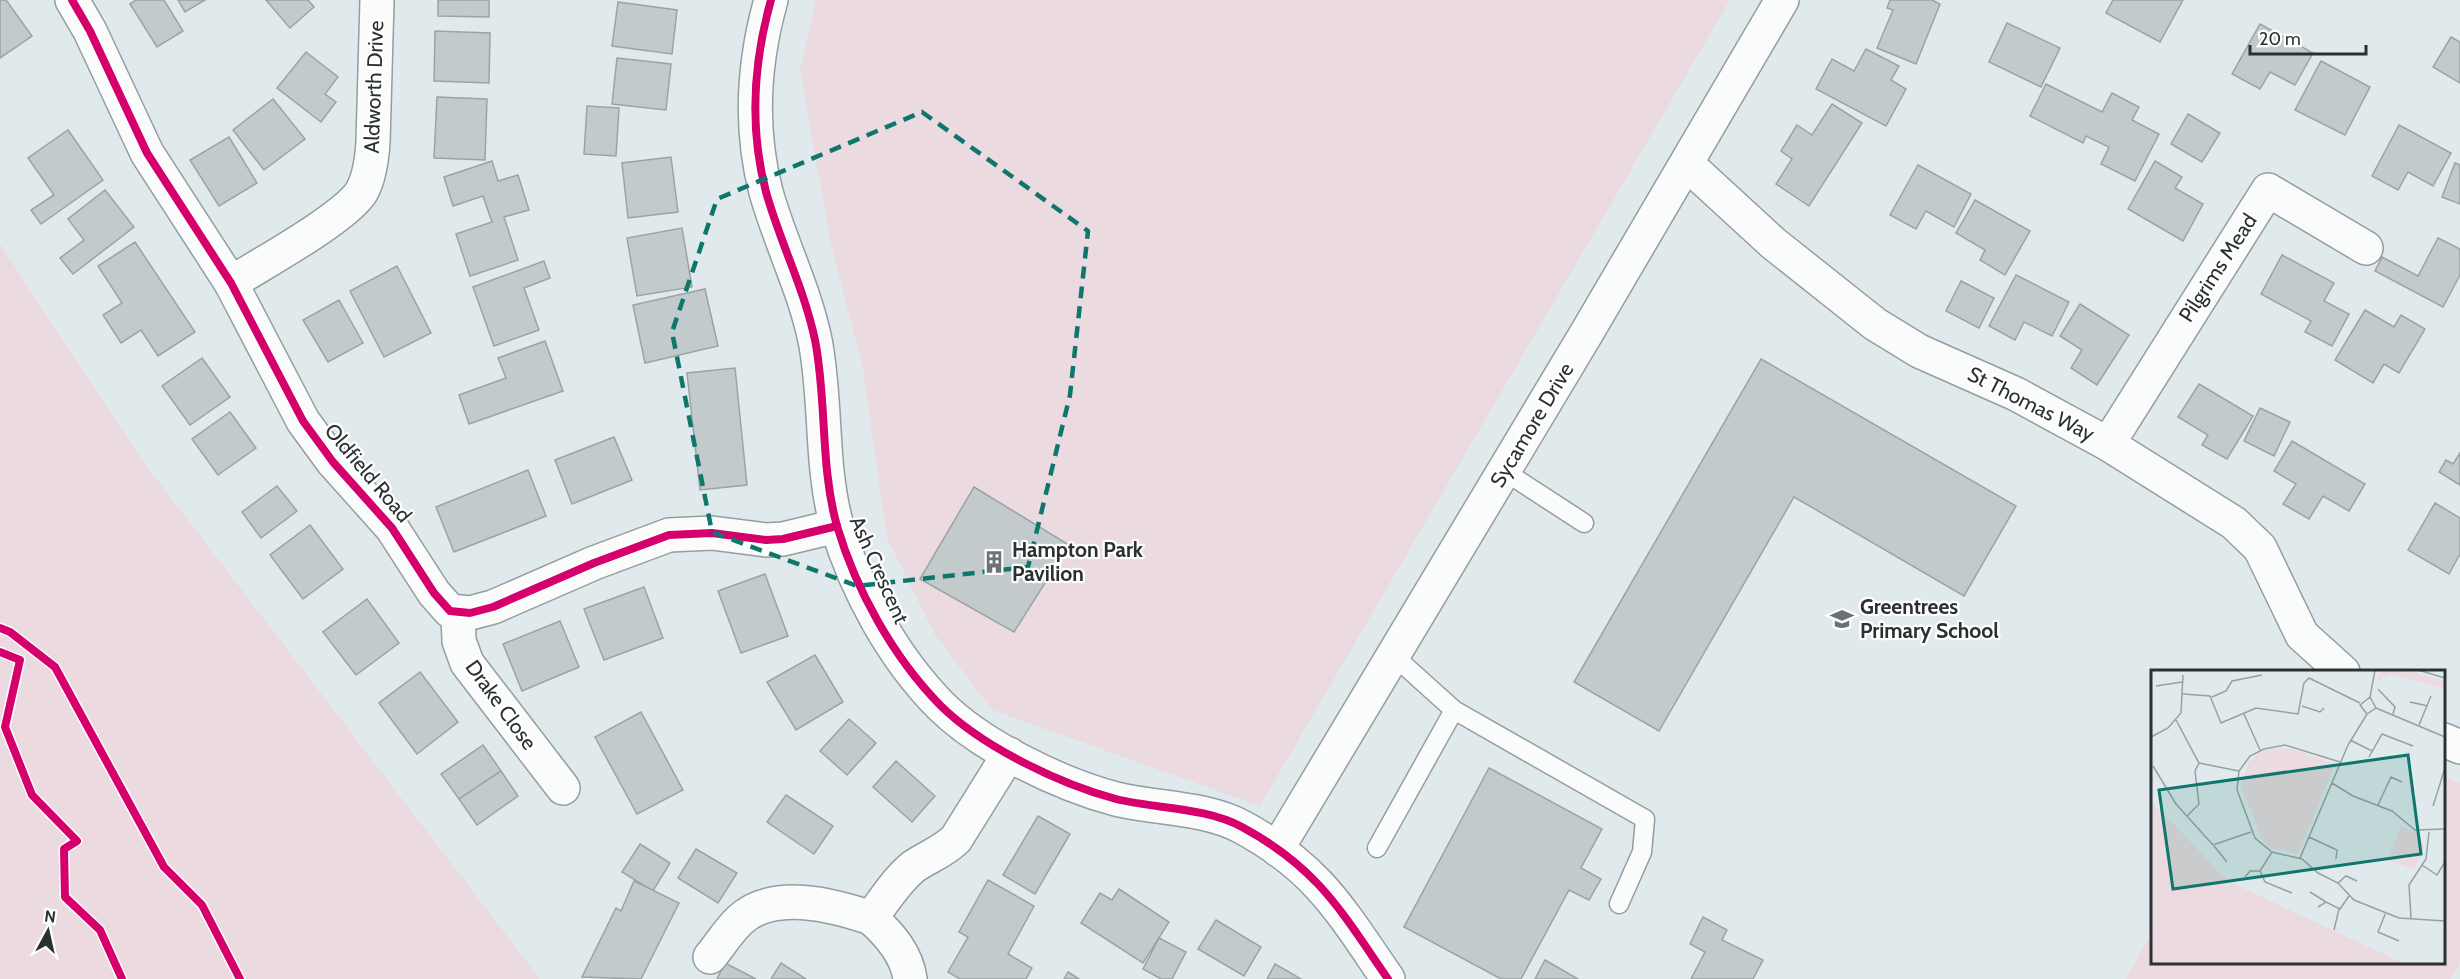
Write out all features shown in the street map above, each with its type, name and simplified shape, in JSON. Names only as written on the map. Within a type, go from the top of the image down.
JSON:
[{"type":"street","name":"Oldfield Road","points":[[72,0],[90,31],[147,153],[231,283],[315,440],[392,528],[442,603],[458,614]]},
{"type":"street","name":"Aldworth Drive","points":[[231,283],[347,209],[363,190],[372,159],[377,0]]},
{"type":"street","name":"Ash Crescent","points":[[771,0],[759,53],[754,104],[755,133],[767,194],[804,298],[814,339],[822,384],[831,500],[837,526],[849,558],[884,631],[920,682],[941,706],[1009,754],[1042,772],[1086,790],[1114,798],[1217,818],[1238,825],[1296,861],[1335,902],[1388,979]]},
{"type":"street","name":"Sycamore Drive","points":[[1277,849],[1687,164],[1782,0]]},
{"type":"street","name":"St Thomas Way","points":[[1687,164],[1773,243],[1881,329],[1919,351],[2016,394],[2108,444],[2250,536],[2260,548],[2302,635],[2341,670]]},
{"type":"street","name":"Pilgrims Mead","points":[[2108,444],[2268,190],[2366,248]]},
{"type":"street","points":[[458,614],[493,607],[594,563],[669,535],[712,533],[766,540],[783,539],[837,526]]},
{"type":"street","name":"Drake Close","points":[[458,614],[459,641],[467,663],[563,788]]},
{"type":"street","points":[[2445,740],[2460,747]]},
{"type":"street","points":[[871,918],[902,876],[923,860],[947,848],[956,839],[1009,754]]},
{"type":"street","points":[[710,957],[740,920],[766,906],[803,903],[847,910],[871,918],[885,930],[904,958],[910,979]]},
{"type":"lane","points":[[1504,471],[1584,523]]},
{"type":"lane","points":[[1394,656],[1454,710],[1645,819],[1642,852],[1619,904]]},
{"type":"lane","points":[[1377,848],[1454,710]]},
{"type":"highlighted area","points":[[922,112],[1088,231],[1070,395],[1028,567],[857,586],[712,532],[672,332],[717,199]]},
{"type":"shaded area","points":[[816,0],[1730,0],[1260,806],[992,710],[935,635],[887,538],[863,369],[830,240],[800,70]]},
{"type":"shaded area","points":[[0,244],[139,456],[540,979],[0,979]]},
{"type":"shaded area","points":[[2445,776],[2460,783],[2460,963],[2451,979],[2126,979],[2151,934],[2151,964],[2445,964]]},
{"type":"building","points":[[0,0],[6,0],[32,36],[0,58]]},
{"type":"building","points":[[136,0],[164,0],[183,31],[157,47],[130,4]]},
{"type":"building","points":[[178,0],[205,0],[185,12]]},
{"type":"building","points":[[266,0],[308,0],[314,7],[290,28]]},
{"type":"building","points":[[438,0],[489,0],[489,17],[438,16]]},
{"type":"building","points":[[1890,0],[1932,0],[1940,4],[1916,64],[1877,48],[1893,10],[1887,8]]},
{"type":"building","points":[[2113,0],[2183,0],[2160,42],[2106,13]]},
{"type":"building","points":[[618,2],[677,10],[672,54],[612,46]]},
{"type":"building","points":[[2007,23],[2060,48],[2041,87],[1989,62]]},
{"type":"building","points":[[2260,24],[2313,53],[2295,85],[2270,72],[2260,89],[2232,74]]},
{"type":"building","points":[[435,31],[490,33],[489,83],[434,81]]},
{"type":"building","points":[[2451,37],[2460,42],[2460,83],[2433,67]]},
{"type":"building","points":[[1866,49],[1899,66],[1891,80],[1906,89],[1886,126],[1816,89],[1832,59],[1854,71]]},
{"type":"building","points":[[306,52],[338,77],[325,94],[336,102],[321,122],[277,88]]},
{"type":"building","points":[[617,58],[671,64],[666,110],[612,104]]},
{"type":"building","points":[[2321,61],[2370,87],[2345,135],[2295,110]]},
{"type":"building","points":[[2046,84],[2102,112],[2112,93],[2139,107],[2132,120],[2159,134],[2135,181],[2101,164],[2109,147],[2086,136],[2083,143],[2030,116]]},
{"type":"building","points":[[437,97],[487,99],[485,160],[434,158]]},
{"type":"building","points":[[273,99],[305,139],[264,170],[233,130]]},
{"type":"building","points":[[1832,104],[1862,123],[1809,206],[1776,184],[1792,159],[1781,151],[1797,125],[1812,135]]},
{"type":"building","points":[[587,106],[619,108],[616,156],[584,154]]},
{"type":"building","points":[[2188,114],[2220,133],[2202,162],[2171,144]]},
{"type":"building","points":[[2399,125],[2451,153],[2433,186],[2408,172],[2398,190],[2372,176]]},
{"type":"building","points":[[68,130],[103,180],[41,224],[31,210],[54,195],[28,158]]},
{"type":"building","points":[[229,137],[257,183],[219,206],[190,160]]},
{"type":"building","points":[[671,157],[678,212],[628,218],[622,163]]},
{"type":"building","points":[[492,161],[498,181],[518,175],[529,210],[504,217],[518,260],[470,276],[456,234],[492,222],[483,196],[453,206],[444,177]]},
{"type":"building","points":[[2155,161],[2182,177],[2175,188],[2203,204],[2183,241],[2128,209]]},
{"type":"building","points":[[2455,163],[2460,165],[2460,204],[2442,197]]},
{"type":"building","points":[[1918,165],[1971,194],[1954,227],[1926,211],[1916,229],[1890,215]]},
{"type":"building","points":[[105,190],[134,227],[73,274],[60,258],[84,240],[68,219]]},
{"type":"building","points":[[1975,200],[2030,231],[2005,275],[1980,260],[1985,250],[1956,233]]},
{"type":"building","points":[[682,228],[692,287],[637,296],[627,238]]},
{"type":"building","points":[[2438,238],[2460,249],[2460,275],[2443,307],[2375,271],[2382,257],[2418,276]]},
{"type":"building","points":[[135,242],[195,332],[158,356],[141,330],[121,343],[103,315],[122,303],[98,266]]},
{"type":"building","points":[[2282,255],[2334,283],[2324,301],[2349,314],[2332,346],[2305,332],[2311,321],[2261,294]]},
{"type":"building","points":[[544,261],[550,278],[524,288],[539,330],[494,346],[473,287]]},
{"type":"building","points":[[397,266],[431,333],[384,357],[350,291]]},
{"type":"building","points":[[2016,275],[2069,302],[2052,336],[2024,322],[2015,340],[1989,326]]},
{"type":"building","points":[[1961,281],[1994,298],[1979,328],[1946,311]]},
{"type":"building","points":[[705,289],[718,346],[645,363],[633,305]]},
{"type":"building","points":[[339,300],[363,343],[328,362],[303,320]]},
{"type":"building","points":[[2080,304],[2129,335],[2097,385],[2071,368],[2082,350],[2060,336]]},
{"type":"building","points":[[2365,310],[2394,327],[2401,315],[2425,329],[2399,373],[2384,364],[2373,383],[2335,360]]},
{"type":"building","points":[[545,341],[563,391],[469,424],[459,395],[506,378],[498,358]]},
{"type":"building","points":[[202,358],[230,397],[190,425],[162,386]]},
{"type":"building","points":[[1761,359],[2016,506],[1964,596],[1794,497],[1659,731],[1574,682]]},
{"type":"building","points":[[735,368],[747,485],[700,490],[687,373]]},
{"type":"building","points":[[2199,384],[2253,416],[2227,459],[2202,445],[2208,435],[2178,417]]},
{"type":"building","points":[[2260,408],[2290,422],[2274,456],[2244,441]]},
{"type":"building","points":[[230,412],[256,448],[218,475],[192,439]]},
{"type":"building","points":[[614,437],[632,480],[572,504],[555,460]]},
{"type":"building","points":[[2292,441],[2365,484],[2349,511],[2323,496],[2309,519],[2283,504],[2296,484],[2274,471]]},
{"type":"building","points":[[2460,453],[2460,485],[2439,472],[2446,460],[2453,464]]},
{"type":"building","points":[[528,470],[546,516],[454,552],[436,507]]},
{"type":"building","points":[[277,486],[297,511],[261,538],[242,512]]},
{"type":"building","name":"Hampton Park Pavilion","points":[[974,487],[1069,545],[1014,632],[920,579]]},
{"type":"building","points":[[2435,503],[2460,518],[2460,554],[2449,574],[2408,550]]},
{"type":"building","points":[[310,525],[343,569],[303,599],[270,555]]},
{"type":"building","points":[[765,574],[788,636],[741,653],[718,591]]},
{"type":"building","points":[[644,587],[663,638],[604,660],[584,609]]},
{"type":"building","points":[[367,599],[399,643],[356,675],[323,632]]},
{"type":"building","points":[[560,621],[579,667],[522,691],[503,644]]},
{"type":"building","points":[[815,655],[843,702],[796,730],[767,682]]},
{"type":"building","points":[[420,672],[458,722],[417,754],[379,703]]},
{"type":"building","points":[[641,712],[683,790],[637,814],[595,737]]},
{"type":"building","points":[[849,719],[876,743],[847,775],[820,751]]},
{"type":"building","points":[[483,745],[501,771],[459,799],[441,774]]},
{"type":"building","points":[[896,761],[935,796],[912,822],[873,787]]},
{"type":"building","points":[[1489,768],[1602,829],[1581,868],[1601,879],[1589,900],[1569,890],[1521,979],[1501,979],[1404,927]]},
{"type":"building","points":[[501,771],[518,796],[477,825],[459,799]]},
{"type":"building","points":[[786,795],[833,826],[814,854],[767,822]]},
{"type":"building","points":[[1038,816],[1070,834],[1035,894],[1003,875]]},
{"type":"building","points":[[640,844],[670,863],[653,891],[622,872]]},
{"type":"building","points":[[696,849],[737,873],[718,903],[678,878]]},
{"type":"building","points":[[988,880],[1034,906],[1008,954],[1032,968],[1026,979],[960,979],[948,972],[968,937],[959,932]]},
{"type":"building","points":[[634,881],[679,903],[641,979],[582,977],[616,908],[621,911]]},
{"type":"building","points":[[1119,889],[1169,922],[1143,963],[1081,923],[1100,893],[1112,900]]},
{"type":"building","points":[[1703,917],[1727,930],[1722,940],[1763,960],[1753,979],[1691,979],[1705,952],[1690,944]]},
{"type":"building","points":[[1216,920],[1261,947],[1244,976],[1198,949]]},
{"type":"building","points":[[1159,938],[1186,952],[1172,979],[1161,979],[1143,969]]},
{"type":"building","points":[[1545,960],[1578,979],[1535,979]]},
{"type":"building","points":[[725,963],[756,979],[717,979]]},
{"type":"building","points":[[781,963],[806,979],[771,979]]},
{"type":"building","points":[[1275,964],[1301,979],[1267,979]]},
{"type":"building","points":[[1068,972],[1079,979],[1064,979]]},
{"type":"cycle path","points":[[72,0],[90,31],[147,153],[231,283],[303,421],[333,462],[392,528],[434,593],[450,611],[470,613],[493,607],[594,563],[669,535],[712,533],[766,540],[783,539],[837,526]]},
{"type":"cycle path","points":[[771,0],[760,48],[755,96],[755,120],[761,168],[766,192],[805,302],[815,340],[819,363],[828,480],[837,526],[854,574],[878,622],[907,666],[940,705],[977,735],[999,749],[1070,784],[1116,799],[1196,812],[1228,820],[1290,858],[1326,893],[1388,979]]},
{"type":"cycle path","points":[[0,628],[10,632],[55,667],[164,867],[202,905],[240,979]]},
{"type":"cycle path","points":[[0,652],[20,660],[5,727],[32,795],[77,841],[64,849],[65,897],[100,930],[122,979]]},
{"type":"place","name":"Hampton Park Pavilion","points":[[994,562]]},
{"type":"place","name":"Greentrees Primary School","points":[[1842,619]]}]
